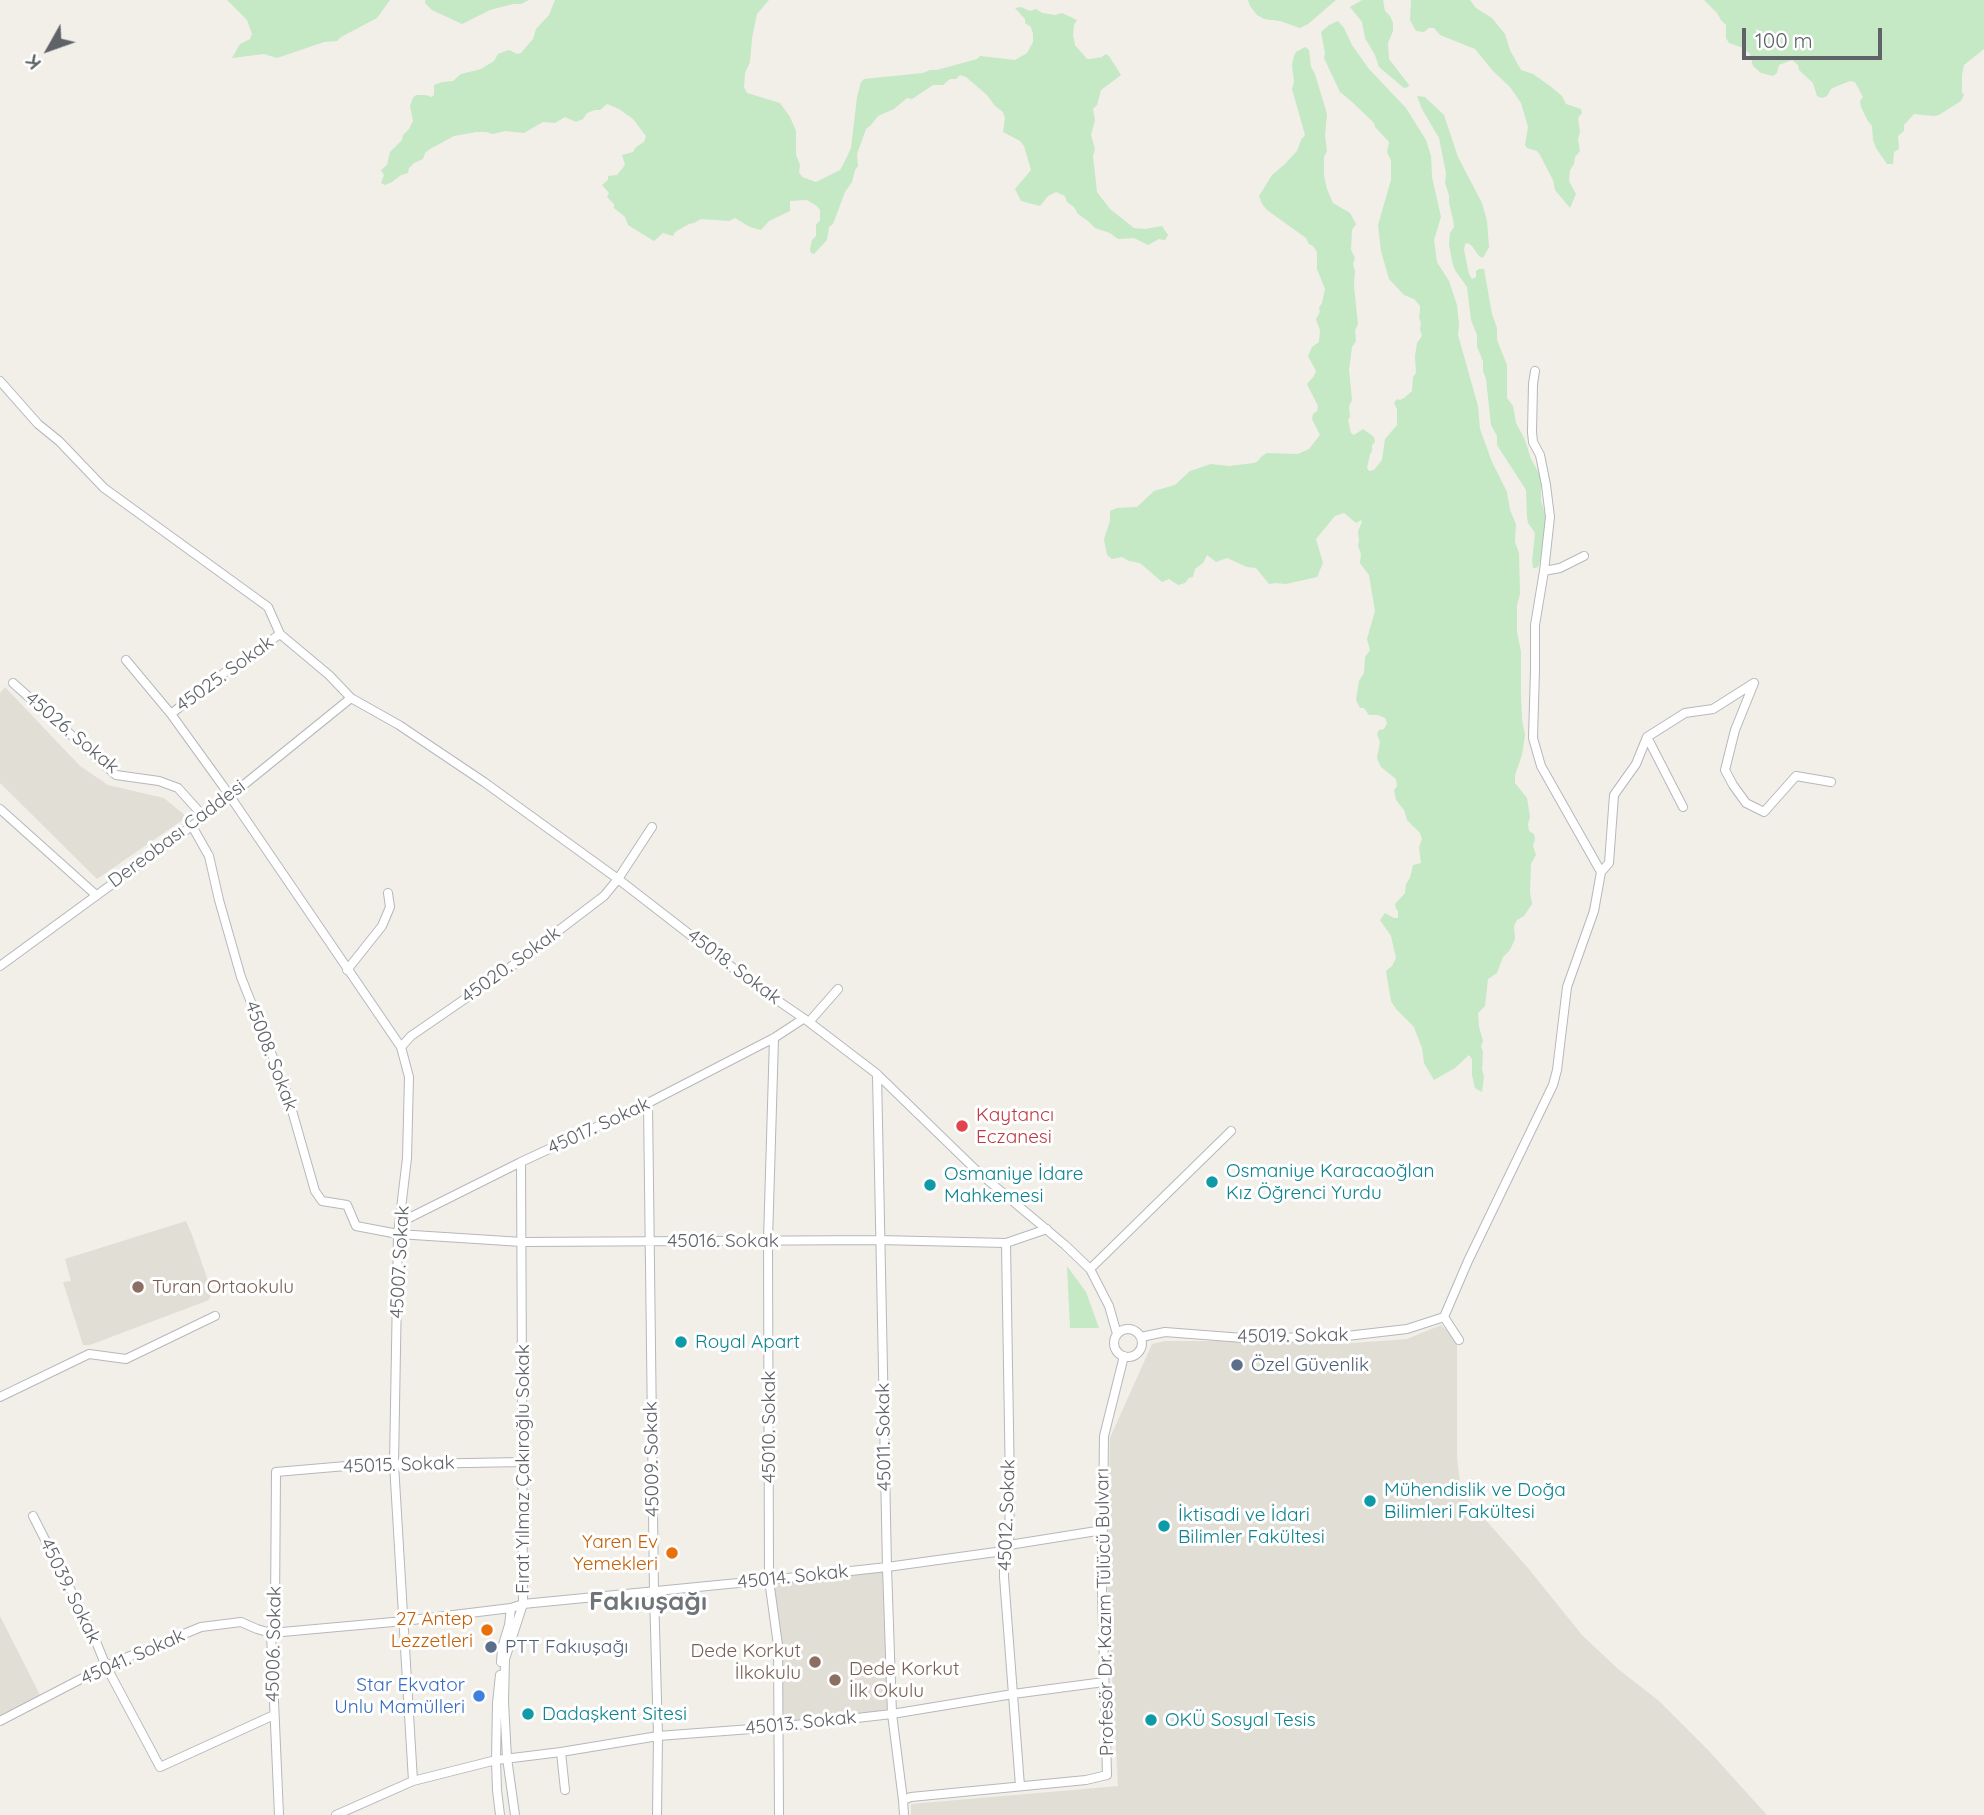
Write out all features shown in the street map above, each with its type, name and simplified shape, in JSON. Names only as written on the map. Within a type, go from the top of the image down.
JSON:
[{"type":"street","points":[[1535,371],[1532,432],[1542,465],[1550,517],[1535,625],[1533,738],[1541,766],[1601,872]]},
{"type":"street","points":[[0,381],[38,424],[59,441],[104,488],[268,607],[280,634]]},
{"type":"street","points":[[1544,571],[1560,568],[1584,556]]},
{"type":"street","name":"45018. Sokak","points":[[280,634],[351,698],[400,725],[474,775],[618,879],[755,985],[877,1074],[978,1172],[1090,1269],[1109,1306],[1117,1334]]},
{"type":"street","name":"45025. Sokak","points":[[171,714],[280,634]]},
{"type":"street","name":"45025. Sokak","points":[[126,660],[171,714],[230,797]]},
{"type":"street","name":"45026. Sokak","points":[[13,682],[116,775],[159,781],[178,788],[204,817]]},
{"type":"street","points":[[1459,1340],[1444,1317],[1553,1085],[1567,987],[1594,911],[1601,872],[1609,863],[1614,795],[1636,764],[1647,737],[1685,713],[1713,709],[1754,683],[1735,730],[1725,770],[1732,785],[1746,803],[1764,812],[1796,776],[1830,782]]},
{"type":"street","name":"Dereobası Caddesi","points":[[0,966],[204,817],[351,698]]},
{"type":"street","points":[[1647,737],[1683,807]]},
{"type":"street","name":"45007. Sokak","points":[[230,797],[401,1047],[409,1077],[407,1158],[398,1234],[394,1464],[413,1781]]},
{"type":"street","points":[[0,809],[96,895]]},
{"type":"street","name":"45008. Sokak","points":[[192,826],[209,856],[241,977],[287,1093],[315,1191],[322,1200],[347,1205],[356,1226],[398,1234]]},
{"type":"street","name":"45020. Sokak","points":[[401,1047],[604,896],[652,827]]},
{"type":"street","points":[[347,970],[382,926],[390,907],[388,893]]},
{"type":"street","name":"45017. Sokak","points":[[398,1234],[405,1220],[648,1103],[806,1021],[838,989]]},
{"type":"street","name":"45010. Sokak","points":[[774,1038],[768,1240],[769,1580],[778,1645],[779,1815]]},
{"type":"street","name":"45011. Sokak","points":[[877,1074],[892,1714],[903,1800]]},
{"type":"street","name":"45009. Sokak","points":[[648,1103],[657,1815]]},
{"type":"street","points":[[1090,1269],[1231,1131]]},
{"type":"street","name":"Fırat Yılmaz Çakıroğlu Sokak","points":[[515,1815],[507,1758],[504,1702],[505,1660],[523,1604],[521,1162]]},
{"type":"street","name":"45016. Sokak","points":[[398,1234],[522,1242],[879,1240],[1006,1243],[1047,1229]]},
{"type":"street","name":"45012. Sokak","points":[[1006,1243],[1009,1545],[1004,1558],[1004,1577],[1020,1786]]},
{"type":"street","points":[[0,1397],[89,1354],[126,1359],[215,1316]]},
{"type":"street","name":"45019. Sokak","points":[[1141,1337],[1164,1332],[1243,1338],[1338,1337],[1407,1329],[1444,1317]]},
{"type":"street","points":[[1135,1330],[1141,1337],[1142,1346],[1137,1354],[1129,1357],[1116,1351],[1114,1347],[1117,1334],[1121,1331],[1135,1330]]},
{"type":"street","name":"Profesör Dr. Kazım Tülücü Bulvarı","points":[[903,1800],[911,1797],[1086,1780],[1107,1775],[1102,1592],[1104,1437],[1124,1356]]},
{"type":"street","name":"45015. Sokak","points":[[276,1472],[394,1464],[523,1462]]},
{"type":"street","name":"45006. Sokak","points":[[276,1472],[275,1607],[271,1633],[279,1815]]},
{"type":"street","name":"45039. Sokak","points":[[33,1516],[92,1632],[106,1666],[160,1767],[274,1716]]},
{"type":"street","name":"45014. Sokak","points":[[271,1633],[404,1621],[511,1608],[523,1604],[887,1567],[996,1552],[1009,1545],[1102,1530]]},
{"type":"street","name":"Fırat Yılmaz Çakıroğlu Sokak","points":[[500,1815],[496,1760],[497,1703],[502,1648],[511,1608]]},
{"type":"street","name":"45041. Sokak","points":[[0,1721],[106,1666],[201,1627],[240,1622],[271,1633]]},
{"type":"street","name":"45013. Sokak","points":[[336,1815],[413,1781],[507,1758],[658,1736],[778,1727],[892,1714],[1104,1682]]},
{"type":"street","points":[[561,1752],[565,1790]]},
{"type":"street","points":[[903,1800],[904,1815]]},
{"type":"shaded area","points":[[5,687],[80,766],[108,785],[164,798],[187,817],[97,879],[0,783],[0,693]]},
{"type":"shaded area","name":"Turan Ortaokulu","points":[[186,1221],[212,1292],[209,1300],[90,1345],[83,1345],[63,1282],[71,1281],[65,1259]]},
{"type":"shaded area","points":[[1441,1325],[1457,1341],[1457,1457],[1461,1492],[1582,1635],[1618,1669],[1658,1700],[1767,1815],[911,1815],[911,1804],[1118,1786],[1107,1582],[1110,1438],[1152,1344],[1165,1341],[1219,1341],[1339,1344],[1407,1339]]},
{"type":"shaded area","name":"Dede Korkut İlk Okulu","points":[[887,1567],[892,1714],[778,1727],[778,1645],[769,1581]]},
{"type":"shaded area","points":[[0,1616],[42,1699],[0,1718]]},
{"type":"green space","points":[[227,0],[390,0],[377,18],[337,41],[324,42],[277,58],[264,54],[232,58],[240,44],[250,39],[252,34],[247,20]]},
{"type":"green space","points":[[425,0],[529,0],[490,10],[462,24],[432,10]]},
{"type":"green space","points":[[555,0],[769,0],[757,14],[744,87],[747,93],[780,103],[796,131],[799,172],[802,177],[816,182],[840,170],[851,148],[857,97],[864,79],[923,73],[980,56],[1015,60],[1027,53],[1033,42],[1033,34],[1031,27],[1015,8],[1021,7],[1030,11],[1036,9],[1055,15],[1062,13],[1077,20],[1073,35],[1075,45],[1087,59],[1106,54],[1121,75],[1101,90],[1097,105],[1093,109],[1095,120],[1091,135],[1095,149],[1093,156],[1097,192],[1110,209],[1134,228],[1162,226],[1168,235],[1165,240],[1159,239],[1148,245],[1134,238],[1118,239],[1095,228],[1078,214],[1065,196],[1056,192],[1048,196],[1040,206],[1021,201],[1015,189],[1031,170],[1024,146],[1003,132],[1003,112],[987,95],[960,75],[943,85],[933,85],[912,99],[907,98],[894,109],[878,116],[866,129],[857,154],[858,166],[852,182],[845,192],[833,224],[829,227],[827,240],[814,254],[810,249],[816,236],[820,210],[807,200],[790,201],[790,211],[769,221],[761,230],[735,218],[729,221],[701,219],[675,232],[673,236],[663,233],[654,241],[628,225],[625,217],[614,208],[614,204],[607,197],[609,193],[602,185],[608,180],[608,176],[617,175],[625,165],[622,155],[633,152],[644,142],[646,136],[633,119],[607,104],[600,110],[587,113],[583,119],[576,122],[565,117],[555,123],[543,122],[524,133],[476,132],[454,136],[425,153],[423,159],[409,168],[408,173],[385,185],[381,183],[384,175],[381,170],[387,165],[390,152],[402,140],[413,121],[410,106],[413,98],[416,95],[431,97],[434,95],[434,85],[453,81],[461,74],[481,69],[494,61],[498,54],[509,50],[521,53],[533,39],[536,29],[549,15]]},
{"type":"green space","points":[[1248,0],[1336,0],[1300,28],[1264,19],[1257,15]]},
{"type":"green space","points":[[1362,0],[1383,0],[1385,11],[1393,23],[1388,43],[1389,59],[1408,87],[1404,88],[1379,67],[1365,38],[1362,22],[1350,7]]},
{"type":"green space","points":[[1411,0],[1470,0],[1476,8],[1492,18],[1505,34],[1521,70],[1533,74],[1550,86],[1562,96],[1566,104],[1581,109],[1582,113],[1578,118],[1580,151],[1570,170],[1569,181],[1576,194],[1570,208],[1555,190],[1553,180],[1540,155],[1525,145],[1528,127],[1521,103],[1510,87],[1475,49],[1440,35],[1434,28],[1424,32],[1416,31],[1410,20]]},
{"type":"green space","points":[[1704,0],[1984,0],[1984,49],[1964,65],[1964,95],[1961,101],[1939,115],[1914,114],[1898,136],[1899,149],[1894,152],[1893,164],[1887,164],[1876,148],[1872,126],[1861,107],[1860,101],[1863,97],[1855,82],[1837,86],[1822,98],[1817,96],[1813,83],[1792,60],[1779,65],[1773,76],[1761,73],[1753,66],[1750,54],[1729,43],[1726,38],[1726,25]]},
{"type":"green space","points":[[1338,21],[1369,69],[1406,108],[1426,140],[1441,217],[1434,240],[1437,262],[1449,281],[1457,305],[1458,335],[1478,406],[1480,429],[1507,492],[1516,524],[1520,594],[1517,605],[1517,632],[1521,652],[1522,720],[1525,735],[1515,783],[1527,798],[1529,831],[1534,834],[1533,846],[1536,855],[1531,864],[1532,904],[1514,926],[1515,939],[1503,957],[1497,973],[1488,979],[1485,1006],[1478,1013],[1483,1041],[1482,1092],[1475,1088],[1472,1059],[1469,1055],[1455,1068],[1434,1080],[1424,1063],[1414,1027],[1391,1001],[1386,971],[1396,958],[1391,936],[1380,920],[1385,913],[1398,918],[1395,904],[1405,893],[1413,865],[1421,863],[1419,847],[1422,839],[1396,800],[1396,779],[1381,767],[1377,758],[1380,742],[1377,734],[1387,723],[1385,718],[1369,715],[1364,708],[1360,708],[1356,700],[1359,681],[1364,673],[1365,657],[1370,650],[1367,639],[1375,611],[1369,575],[1360,563],[1358,531],[1361,520],[1356,523],[1344,513],[1335,516],[1316,539],[1323,563],[1317,577],[1286,584],[1269,584],[1256,568],[1227,558],[1216,562],[1207,555],[1203,563],[1195,569],[1193,577],[1185,583],[1178,585],[1169,579],[1162,582],[1140,563],[1122,557],[1112,559],[1107,555],[1104,539],[1110,511],[1137,507],[1154,491],[1175,485],[1190,471],[1211,464],[1229,466],[1254,463],[1267,453],[1298,454],[1309,449],[1320,435],[1312,419],[1318,406],[1307,384],[1316,371],[1308,356],[1312,347],[1319,342],[1320,330],[1316,319],[1325,289],[1317,269],[1317,252],[1306,238],[1267,210],[1259,196],[1272,175],[1297,151],[1305,135],[1292,89],[1292,65],[1296,52],[1305,47],[1309,50],[1311,67],[1327,114],[1324,176],[1327,189],[1333,203],[1350,213],[1356,224],[1352,230],[1351,250],[1355,258],[1354,286],[1358,324],[1349,370],[1352,400],[1348,420],[1354,435],[1363,429],[1374,437],[1367,468],[1369,471],[1374,470],[1382,460],[1385,439],[1397,425],[1397,409],[1394,403],[1412,391],[1416,373],[1417,343],[1422,336],[1420,306],[1414,299],[1404,295],[1389,279],[1381,251],[1378,225],[1391,180],[1391,160],[1387,152],[1389,142],[1374,123],[1340,92],[1324,58],[1321,32]]},
{"type":"green space","points":[[1417,96],[1425,97],[1444,115],[1458,157],[1482,203],[1487,221],[1489,247],[1483,258],[1468,243],[1465,244],[1464,250],[1472,279],[1476,277],[1476,271],[1484,269],[1497,328],[1497,340],[1507,365],[1507,398],[1513,406],[1516,423],[1541,477],[1545,524],[1542,555],[1538,567],[1535,568],[1532,561],[1535,533],[1528,523],[1526,490],[1497,445],[1497,436],[1491,425],[1483,361],[1471,320],[1467,287],[1452,261],[1449,244],[1450,233],[1454,227],[1439,138]]},
{"type":"green space","points":[[1067,1266],[1086,1292],[1099,1328],[1070,1328]]},
{"type":"place","name":"Kaytancı Eczanesi","points":[[962,1126]]},
{"type":"place","name":"Osmaniye Karacaoğlan Kız Öğrenci Yurdu","points":[[1212,1182]]},
{"type":"place","name":"Osmaniye İdare Mahkemesi","points":[[930,1185]]},
{"type":"place","name":"Turan Ortaokulu","points":[[138,1287]]},
{"type":"place","name":"Royal Apart","points":[[681,1342]]},
{"type":"place","name":"Özel Güvenlik","points":[[1237,1365]]},
{"type":"place","name":"Mühendislik ve Doğa Bilimleri Fakültesi","points":[[1370,1501]]},
{"type":"place","name":"İktisadi ve İdari Bilimler Fakültesi","points":[[1164,1526]]},
{"type":"place","name":"Yaren Ev Yemekleri","points":[[672,1553]]},
{"type":"place","name":"27 Antep Lezzetleri","points":[[487,1630]]},
{"type":"place","name":"PTT Fakıuşağı","points":[[491,1647]]},
{"type":"place","name":"Dede Korkut İlkokulu","points":[[815,1662]]},
{"type":"place","name":"Dede Korkut İlk Okulu","points":[[835,1680]]},
{"type":"place","name":"Star Ekvator Unlu Mamülleri","points":[[479,1696]]},
{"type":"place","name":"Dadaşkent Sitesi","points":[[528,1714]]},
{"type":"place","name":"OKÜ Sosyal Tesis","points":[[1151,1720]]},
{"type":"district","name":"Fakıuşağı","points":[[648,1602]]}]
